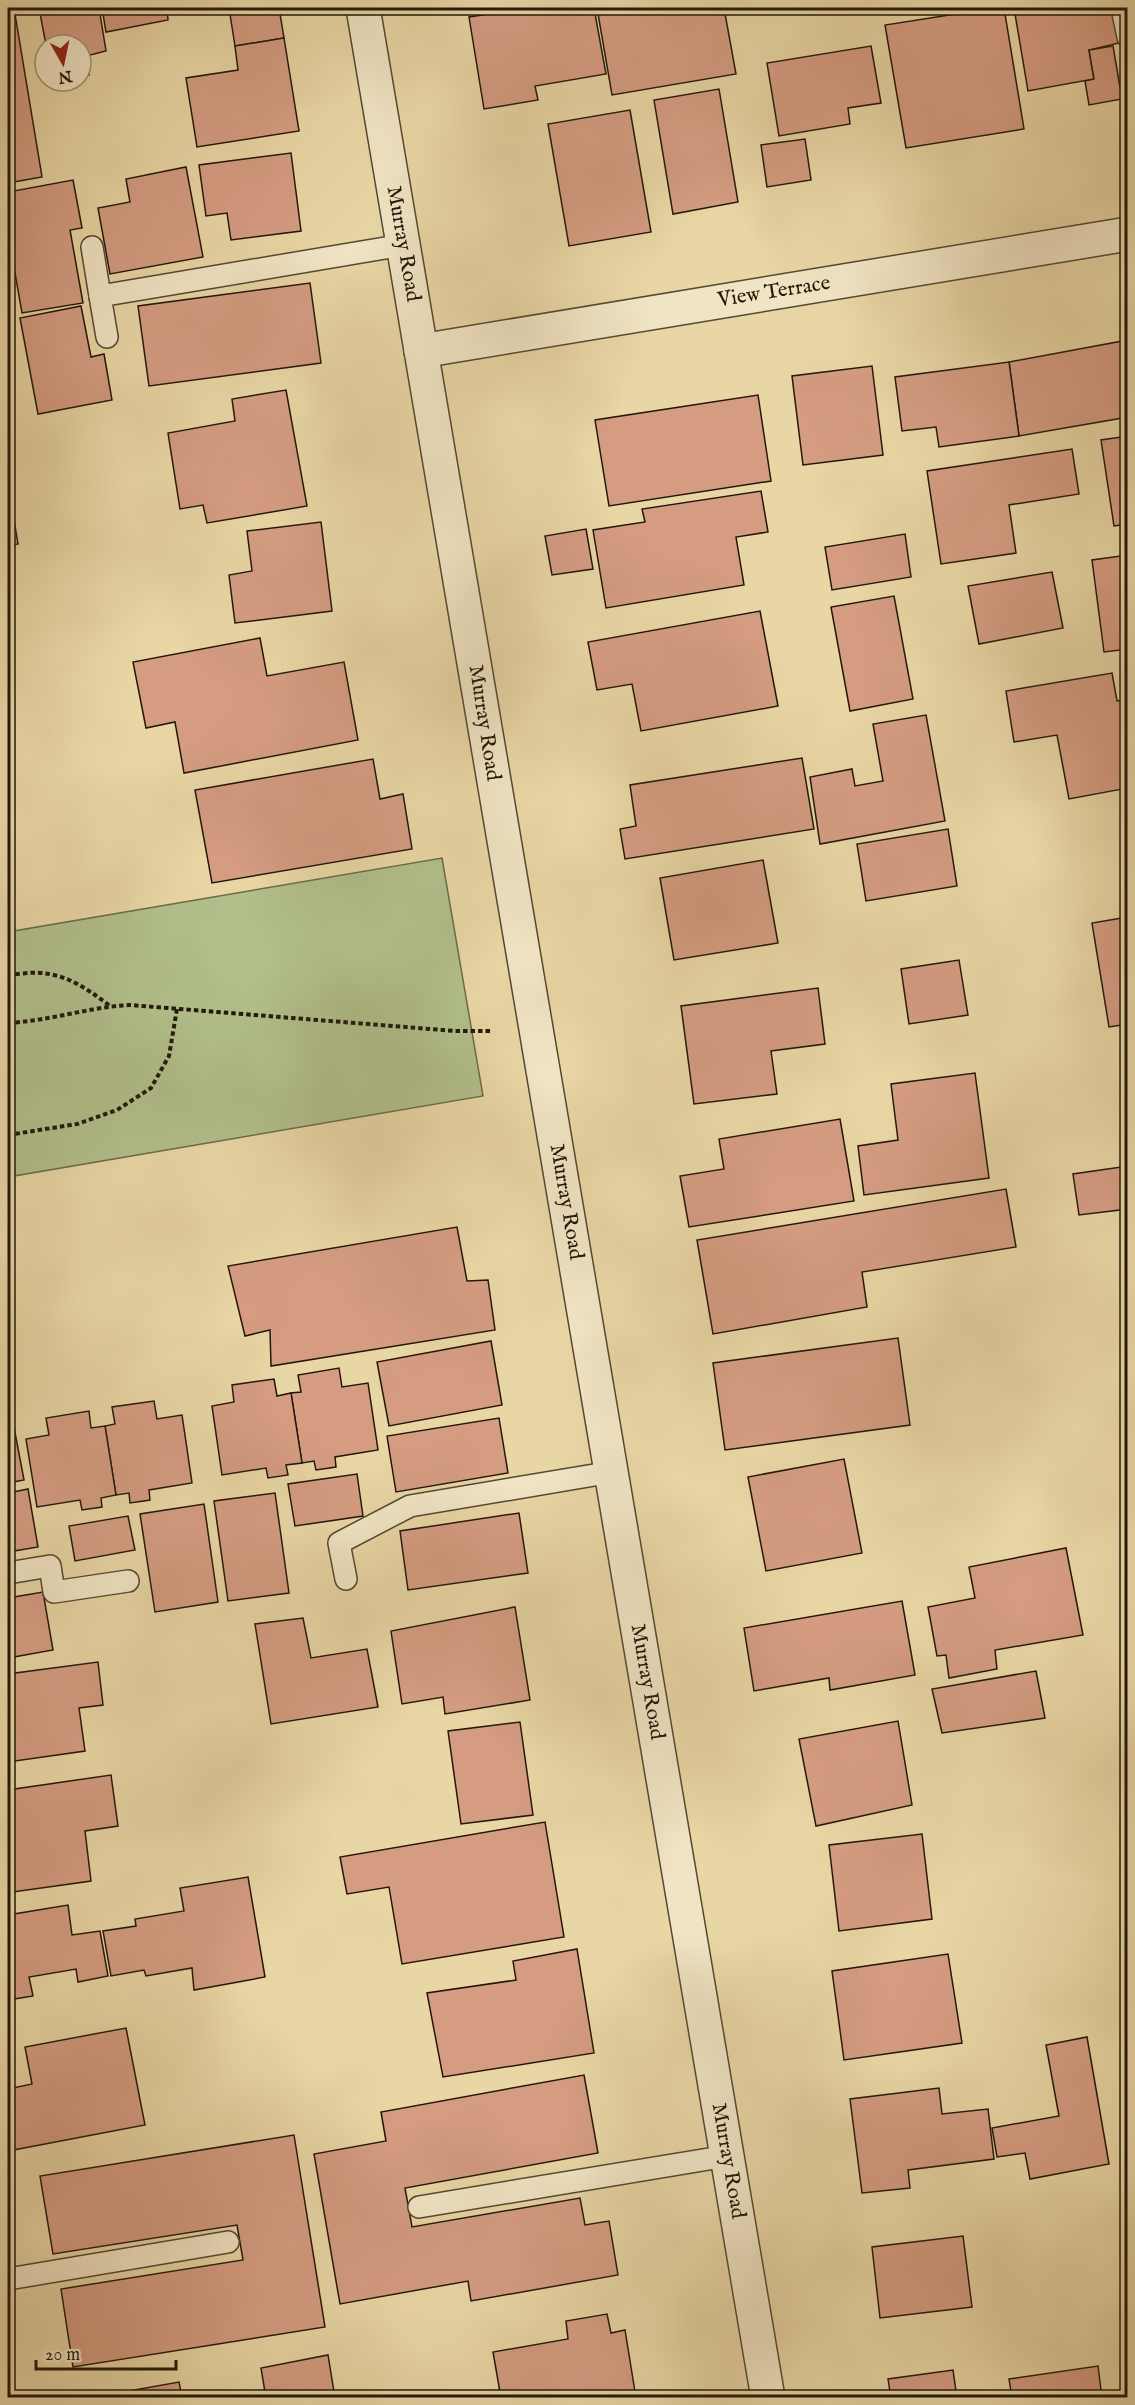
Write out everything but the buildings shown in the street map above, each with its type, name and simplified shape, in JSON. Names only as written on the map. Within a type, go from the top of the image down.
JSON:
[{"type":"street","name":"Murray Road","points":[[363,8],[768,2397]]},
{"type":"street","name":"View Terrace","points":[[421,351],[1128,234]]},
{"type":"lane","points":[[1122,8],[1128,37]]},
{"type":"lane","points":[[100,296],[403,245]]},
{"type":"lane","points":[[92,247],[107,337]]},
{"type":"lane","points":[[346,1579],[339,1543],[410,1506],[612,1472]]},
{"type":"lane","points":[[8,1573],[50,1566],[54,1592],[128,1581]]},
{"type":"lane","points":[[419,2207],[727,2156]]},
{"type":"lane","points":[[8,2278],[228,2242]]},
{"type":"path","points":[[8,975],[41,972],[71,980],[90,990],[110,1006]]},
{"type":"path","points":[[8,1023],[66,1016],[110,1006],[177,1009],[455,1031],[536,1030]]},
{"type":"path","points":[[8,1135],[77,1124],[117,1110],[151,1088],[170,1056],[177,1009]]},
{"type":"green space","points":[[442,858],[483,1096],[8,1177],[8,932]]}]
